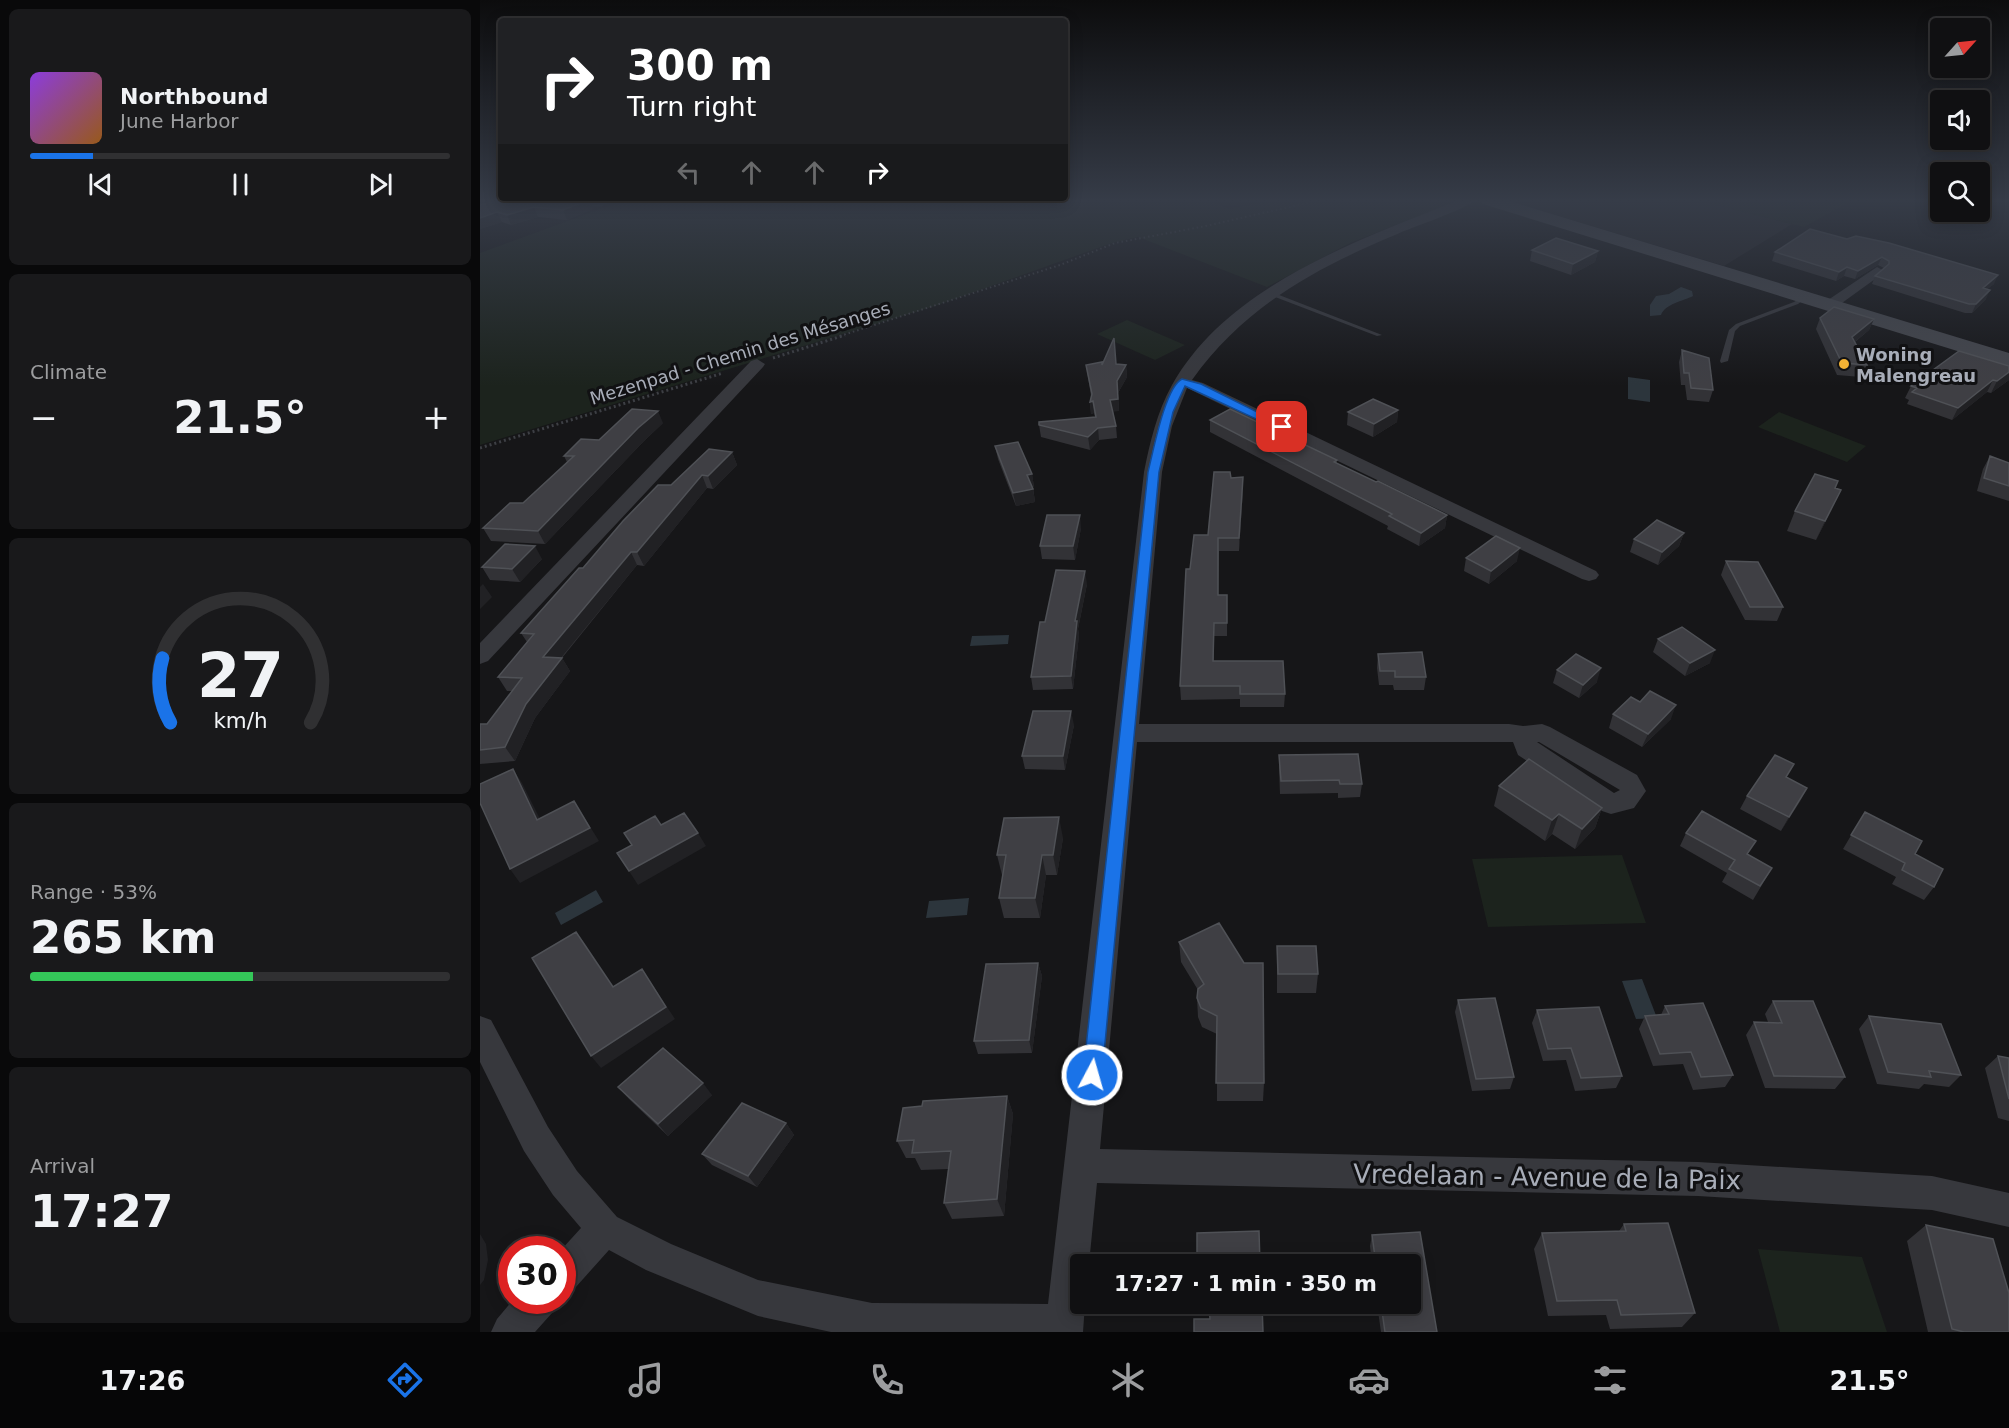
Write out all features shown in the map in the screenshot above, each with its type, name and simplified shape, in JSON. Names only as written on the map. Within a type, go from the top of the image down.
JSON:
[{"type":"street","points":[[480,1030],[536,1139],[565,1182],[605,1229],[660,1257],[758,1298],[872,1322],[1065,1327],[1153,472],[1167,412],[1182,382],[1225,328],[1272,294],[1329,262]]},
{"type":"street","points":[[1691,262],[2009,360]]},
{"type":"street","points":[[1830,305],[1877,271]]},
{"type":"street","points":[[480,656],[757,364]]},
{"type":"street","points":[[1182,382],[1197,386],[1589,575]]},
{"type":"street","points":[[1128,732],[1488,731],[1522,735]]},
{"type":"street","name":"Vredelaan - Avenue de la Paix","points":[[1083,1167],[1698,1179],[1932,1193],[2009,1210]]},
{"type":"street","points":[[576,1260],[605,1229]]},
{"type":"street","points":[[510,1332],[526,1314]]},
{"type":"lane","points":[[1272,294],[1379,335]]},
{"type":"lane","points":[[1724,361],[1732,330],[1738,325],[1796,303],[1804,297]]},
{"type":"path","name":"Mezenpad - Chemin des Mésanges","points":[[480,448],[747,365],[757,364],[1067,262]]},
{"type":"shaded area","points":[[480,262],[1058,262],[935,306],[480,445]]},
{"type":"shaded area","points":[[1203,262],[1314,262],[1267,287]]},
{"type":"shaded area","points":[[1711,262],[1730,262],[1724,266]]},
{"type":"shaded area","points":[[1681,287],[1692,291],[1693,296],[1670,305],[1661,315],[1650,316],[1650,305],[1656,296],[1669,294]]},
{"type":"shaded area","points":[[1127,320],[1185,345],[1155,360],[1097,334]]},
{"type":"shaded area","points":[[1628,377],[1650,380],[1650,402],[1628,399]]},
{"type":"shaded area","points":[[1779,412],[1866,446],[1847,462],[1758,427]]},
{"type":"shaded area","points":[[1009,635],[1008,644],[970,646],[972,636]]},
{"type":"shaded area","points":[[1622,855],[1646,923],[1488,927],[1472,859]]},
{"type":"shaded area","points":[[596,890],[603,902],[561,925],[555,913]]},
{"type":"shaded area","points":[[969,898],[967,915],[926,918],[929,901]]},
{"type":"shaded area","points":[[1642,979],[1657,1018],[1636,1019],[1622,981]]},
{"type":"shaded area","points":[[1758,1249],[1862,1257],[1887,1332],[1780,1332]]},
{"type":"building","points":[[1808,262],[1873,262],[1858,271],[1847,267],[1839,272]]},
{"type":"building","points":[[1889,262],[1954,262],[1998,275],[1983,288],[1990,290],[1976,304],[1969,304],[1875,276]]},
{"type":"building","points":[[1834,307],[1874,319],[1852,337],[1867,365],[1842,363],[1820,318]]},
{"type":"building","points":[[1114,338],[1116,364],[1126,365],[1117,381],[1118,399],[1110,400],[1116,426],[1098,428],[1088,437],[1039,425],[1039,422],[1096,417],[1093,401],[1090,402],[1092,394],[1086,365],[1102,362],[1102,365]]},
{"type":"building","points":[[1682,350],[1709,358],[1713,390],[1691,388],[1689,373],[1684,373]]},
{"type":"building","points":[[1959,351],[2009,366],[2009,372],[1997,381],[1993,380],[1958,408],[1912,392],[1917,388],[1911,386]]},
{"type":"building","points":[[1373,399],[1398,410],[1374,424],[1348,412]]},
{"type":"building","points":[[632,409],[658,411],[638,428],[538,531],[483,528],[510,503],[523,503],[574,456],[564,456],[581,439],[599,440]]},
{"type":"building","points":[[1230,409],[1337,460],[1334,462],[1447,515],[1421,533],[1389,516],[1392,514],[1210,420]]},
{"type":"building","points":[[1018,442],[1032,474],[1027,475],[1033,489],[1013,493],[995,446]]},
{"type":"building","points":[[709,449],[732,452],[708,476],[702,475],[637,552],[631,552],[543,657],[562,658],[526,704],[505,747],[480,750],[480,724],[487,724],[522,678],[498,677],[534,634],[521,633],[658,485],[671,485]]},
{"type":"building","points":[[1990,456],[2009,463],[2009,486],[1984,478]]},
{"type":"building","points":[[1214,472],[1230,472],[1231,478],[1243,477],[1239,538],[1218,538],[1218,595],[1227,595],[1227,623],[1214,623],[1213,661],[1283,661],[1285,694],[1240,694],[1240,686],[1180,686],[1186,569],[1190,569],[1194,535],[1208,535]]},
{"type":"building","points":[[1815,474],[1838,481],[1835,488],[1841,490],[1825,521],[1795,511]]},
{"type":"building","points":[[1047,515],[1080,515],[1073,546],[1040,546]]},
{"type":"building","points":[[1657,520],[1684,533],[1662,552],[1634,539]]},
{"type":"building","points":[[1496,536],[1520,548],[1491,571],[1466,558]]},
{"type":"building","points":[[505,544],[535,546],[512,569],[482,567]]},
{"type":"building","points":[[1726,561],[1758,562],[1783,607],[1750,607]]},
{"type":"building","points":[[1056,570],[1085,571],[1075,621],[1077,621],[1071,676],[1031,677],[1040,622],[1045,622]]},
{"type":"building","points":[[1682,627],[1715,650],[1690,663],[1658,639]]},
{"type":"building","points":[[1422,652],[1426,677],[1395,677],[1395,671],[1380,671],[1378,654]]},
{"type":"building","points":[[1576,654],[1601,668],[1583,685],[1557,670]]},
{"type":"building","points":[[1650,691],[1676,705],[1648,734],[1613,714],[1631,697],[1640,702]]},
{"type":"building","points":[[1033,711],[1071,711],[1063,756],[1022,756]]},
{"type":"building","points":[[1358,754],[1362,784],[1340,784],[1339,780],[1281,781],[1279,755]]},
{"type":"building","points":[[1775,755],[1794,764],[1786,777],[1807,788],[1789,817],[1747,796]]},
{"type":"building","points":[[1529,759],[1602,808],[1582,829],[1559,814],[1552,820],[1499,786]]},
{"type":"building","points":[[513,769],[537,820],[574,801],[590,828],[510,869],[480,803],[480,784]]},
{"type":"building","points":[[1702,811],[1756,841],[1747,854],[1772,868],[1760,886],[1729,869],[1735,860],[1686,833]]},
{"type":"building","points":[[1865,812],[1922,841],[1915,854],[1943,869],[1934,887],[1902,870],[1905,863],[1851,835]]},
{"type":"building","points":[[684,813],[698,833],[629,871],[617,853],[632,845],[624,833],[655,816],[661,825]]},
{"type":"building","points":[[1059,817],[1053,855],[1042,855],[1035,898],[999,898],[1006,855],[997,855],[1004,818]]},
{"type":"building","points":[[1219,923],[1244,963],[1263,963],[1264,1083],[1216,1083],[1217,1016],[1201,1008],[1197,998],[1198,989],[1204,984],[1179,942]]},
{"type":"building","points":[[576,932],[613,987],[642,969],[666,1007],[591,1056],[532,958]]},
{"type":"building","points":[[1277,946],[1316,946],[1318,974],[1278,974]]},
{"type":"building","points":[[1038,963],[1029,1040],[974,1041],[986,964]]},
{"type":"building","points":[[1495,998],[1514,1077],[1476,1079],[1458,1000]]},
{"type":"building","points":[[1773,1001],[1813,1001],[1845,1077],[1774,1076],[1754,1022],[1782,1023]]},
{"type":"building","points":[[1703,1003],[1733,1075],[1701,1077],[1691,1052],[1660,1054],[1645,1016],[1669,1014],[1665,1006]]},
{"type":"building","points":[[1599,1007],[1622,1076],[1581,1078],[1571,1048],[1548,1049],[1537,1010]]},
{"type":"building","points":[[1869,1016],[1941,1024],[1961,1075],[1929,1071],[1931,1077],[1888,1072]]},
{"type":"building","points":[[663,1048],[703,1083],[658,1124],[618,1087]]},
{"type":"building","points":[[1998,1056],[2009,1058],[2009,1099]]},
{"type":"building","points":[[1007,1096],[997,1199],[944,1203],[951,1151],[912,1153],[914,1140],[897,1141],[903,1108],[922,1106],[923,1101]]},
{"type":"building","points":[[742,1103],[786,1123],[748,1176],[702,1154]]},
{"type":"building","points":[[1668,1223],[1695,1313],[1621,1315],[1617,1300],[1557,1301],[1542,1233],[1626,1231],[1624,1224]]},
{"type":"building","points":[[1926,1225],[1993,1239],[2009,1293],[2009,1332],[1964,1332],[1952,1329]]},
{"type":"building","points":[[1259,1231],[1260,1254],[1197,1254],[1197,1233]]},
{"type":"building","points":[[1420,1232],[1437,1332],[1385,1332],[1382,1314],[1421,1314],[1421,1254],[1375,1254],[1372,1235]]},
{"type":"building","points":[[1210,1314],[1262,1314],[1263,1332],[1194,1332],[1194,1319],[1210,1319]]},
{"type":"place","name":"Woning Malengreau","points":[[1844,364]]},
{"type":"route","points":[[1092,1075],[1153,472],[1167,412],[1182,382],[1197,386],[1282,427]]}]
